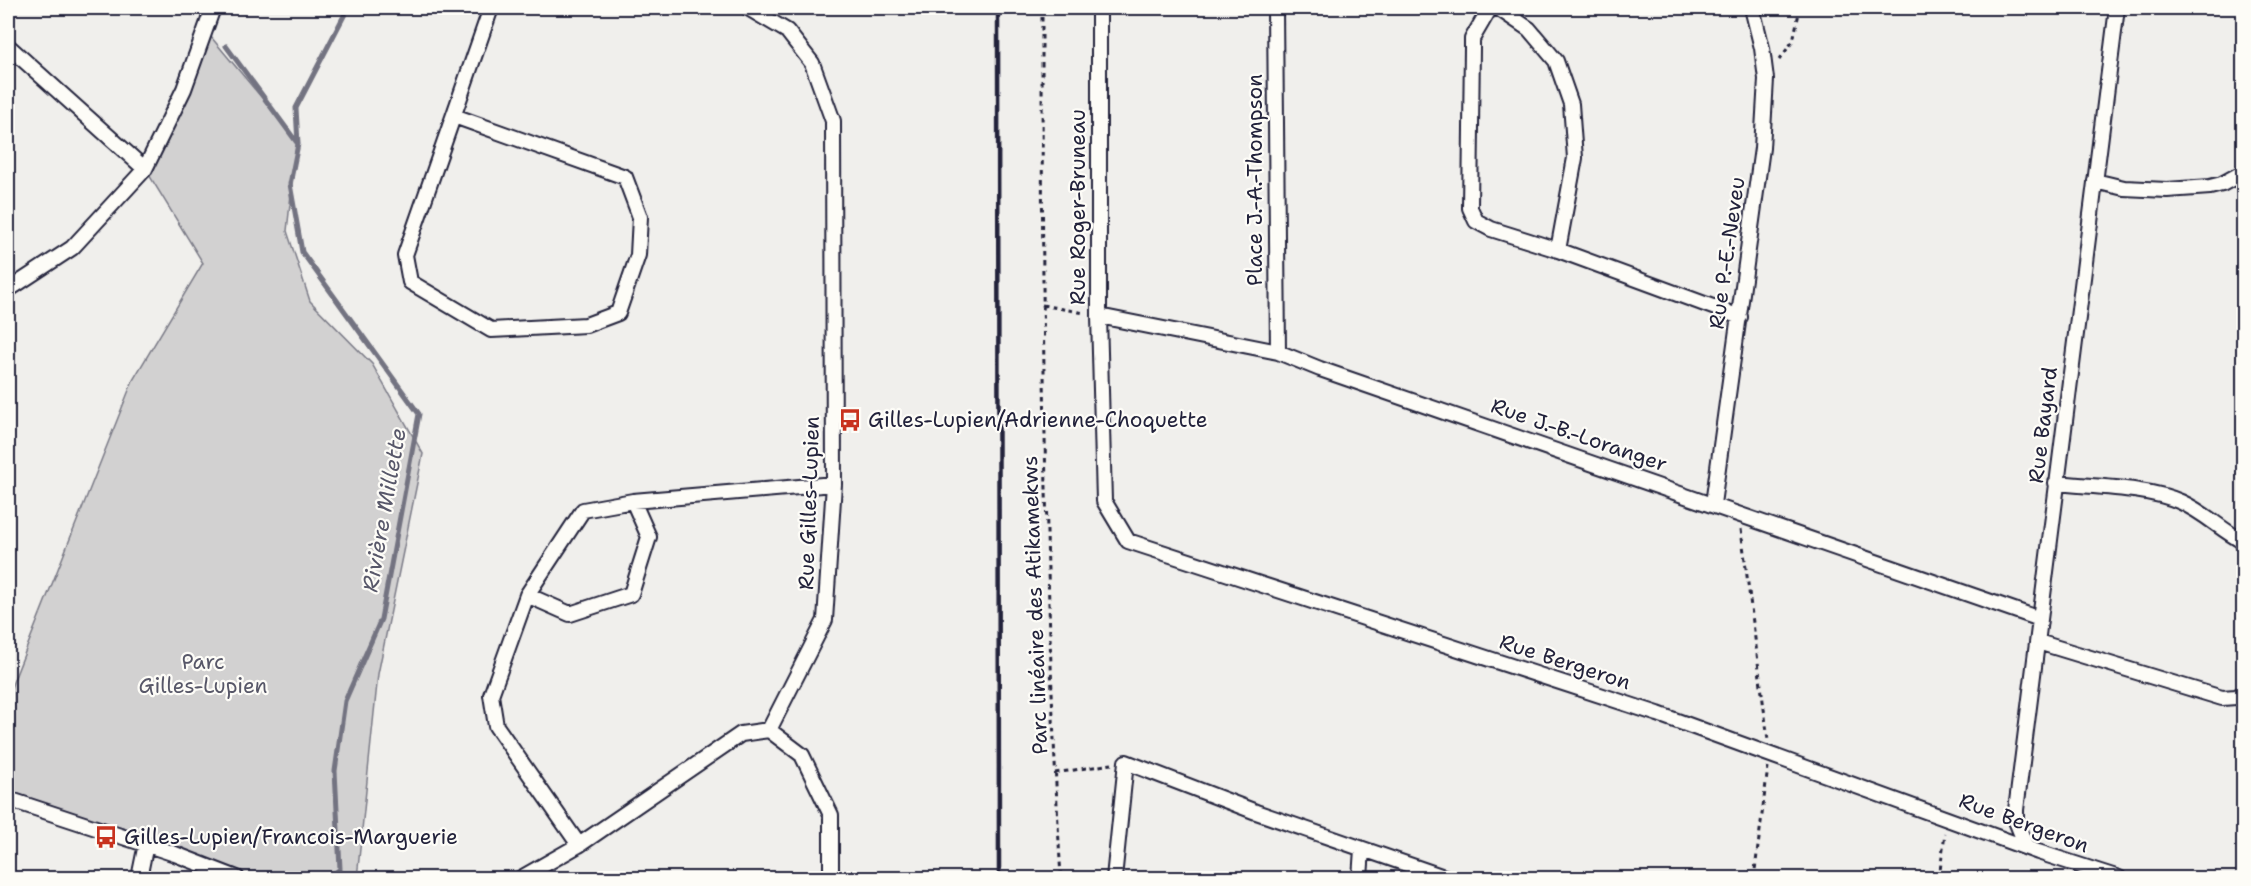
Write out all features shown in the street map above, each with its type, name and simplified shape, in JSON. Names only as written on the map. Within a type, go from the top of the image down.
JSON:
[{"type":"street","points":[[8,290],[72,248],[145,169],[184,89],[213,8]]},
{"type":"street","points":[[454,116],[625,177],[640,216],[638,255],[618,313],[586,325],[491,330],[410,282],[405,255],[491,8]]},
{"type":"street","name":"Rue Gilles-Lupien","points":[[748,8],[787,31],[812,63],[833,122],[834,484],[825,621],[769,730]]},
{"type":"street","name":"Rue Roger-Bruneau","points":[[1099,8],[1099,316],[1102,406]]},
{"type":"street","name":"Place J.-A.-Thompson","points":[[1275,8],[1278,352]]},
{"type":"street","points":[[1490,8],[1472,39],[1470,208],[1476,221],[1491,229],[1558,250],[1740,316]]},
{"type":"street","points":[[1498,8],[1528,29],[1556,61],[1571,104],[1575,158],[1558,250]]},
{"type":"street","name":"Rue P.-E.-Neveu","points":[[1713,504],[1762,148],[1766,79],[1762,48],[1752,8]]},
{"type":"street","name":"Rue Bayard","points":[[2026,846],[2018,827],[2016,810],[2117,8]]},
{"type":"street","points":[[8,46],[145,169]]},
{"type":"street","points":[[2095,181],[2124,188],[2168,190],[2210,187],[2222,184],[2244,172]]},
{"type":"street","name":"Rue J.-B.-Loranger","points":[[1099,316],[1278,352],[1320,369],[2040,619]]},
{"type":"street","name":"Rue Bergeron","points":[[1102,406],[1104,501],[1128,541],[1658,714],[2119,879]]},
{"type":"street","points":[[2056,483],[2154,494],[2179,501],[2205,515],[2229,534],[2244,542]]},
{"type":"street","points":[[579,845],[496,726],[490,695],[526,595],[583,510],[633,501],[834,484]]},
{"type":"street","points":[[526,595],[570,614],[632,594],[649,537],[633,501]]},
{"type":"street","points":[[2038,642],[2223,698],[2236,697],[2244,693]]},
{"type":"street","points":[[521,879],[579,845],[741,734],[769,730],[802,755],[831,815],[831,879]]},
{"type":"street","points":[[1114,879],[1126,762],[1256,812],[1447,879]]},
{"type":"street","points":[[8,799],[146,844],[237,879]]},
{"type":"street","points":[[139,879],[146,844]]},
{"type":"street","points":[[1360,879],[1362,849]]},
{"type":"path","name":"Parc linéaire des Atikamekws","points":[[1042,8],[1042,304],[1054,773],[1061,879]]},
{"type":"path","points":[[1766,79],[1793,41],[1800,8]]},
{"type":"path","points":[[1042,304],[1099,316]]},
{"type":"path","points":[[1738,513],[1769,754],[1754,879]]},
{"type":"path","points":[[1054,773],[1126,762]]},
{"type":"path","points":[[1940,879],[1947,818]]},
{"type":"green space","name":"Parc Gilles-Lupien","points":[[206,31],[297,140],[287,231],[310,301],[372,364],[423,454],[378,674],[357,878],[246,878],[8,796],[8,695],[133,380],[203,263],[146,170]]},
{"type":"waterway","name":"Rivière Millette","points":[[329,878],[340,869],[335,771],[345,701],[381,619],[419,414],[302,252],[290,184],[298,144],[296,108],[348,8]]},
{"type":"waterway","points":[[226,46],[298,144]]},
{"type":"railway","points":[[998,8],[999,878]]},
{"type":"place","name":"Gilles-Lupien/Adrienne-Choquette","points":[[850,420]]},
{"type":"place","name":"Gilles-Lupien/Francois-Marguerie","points":[[106,837]]}]
